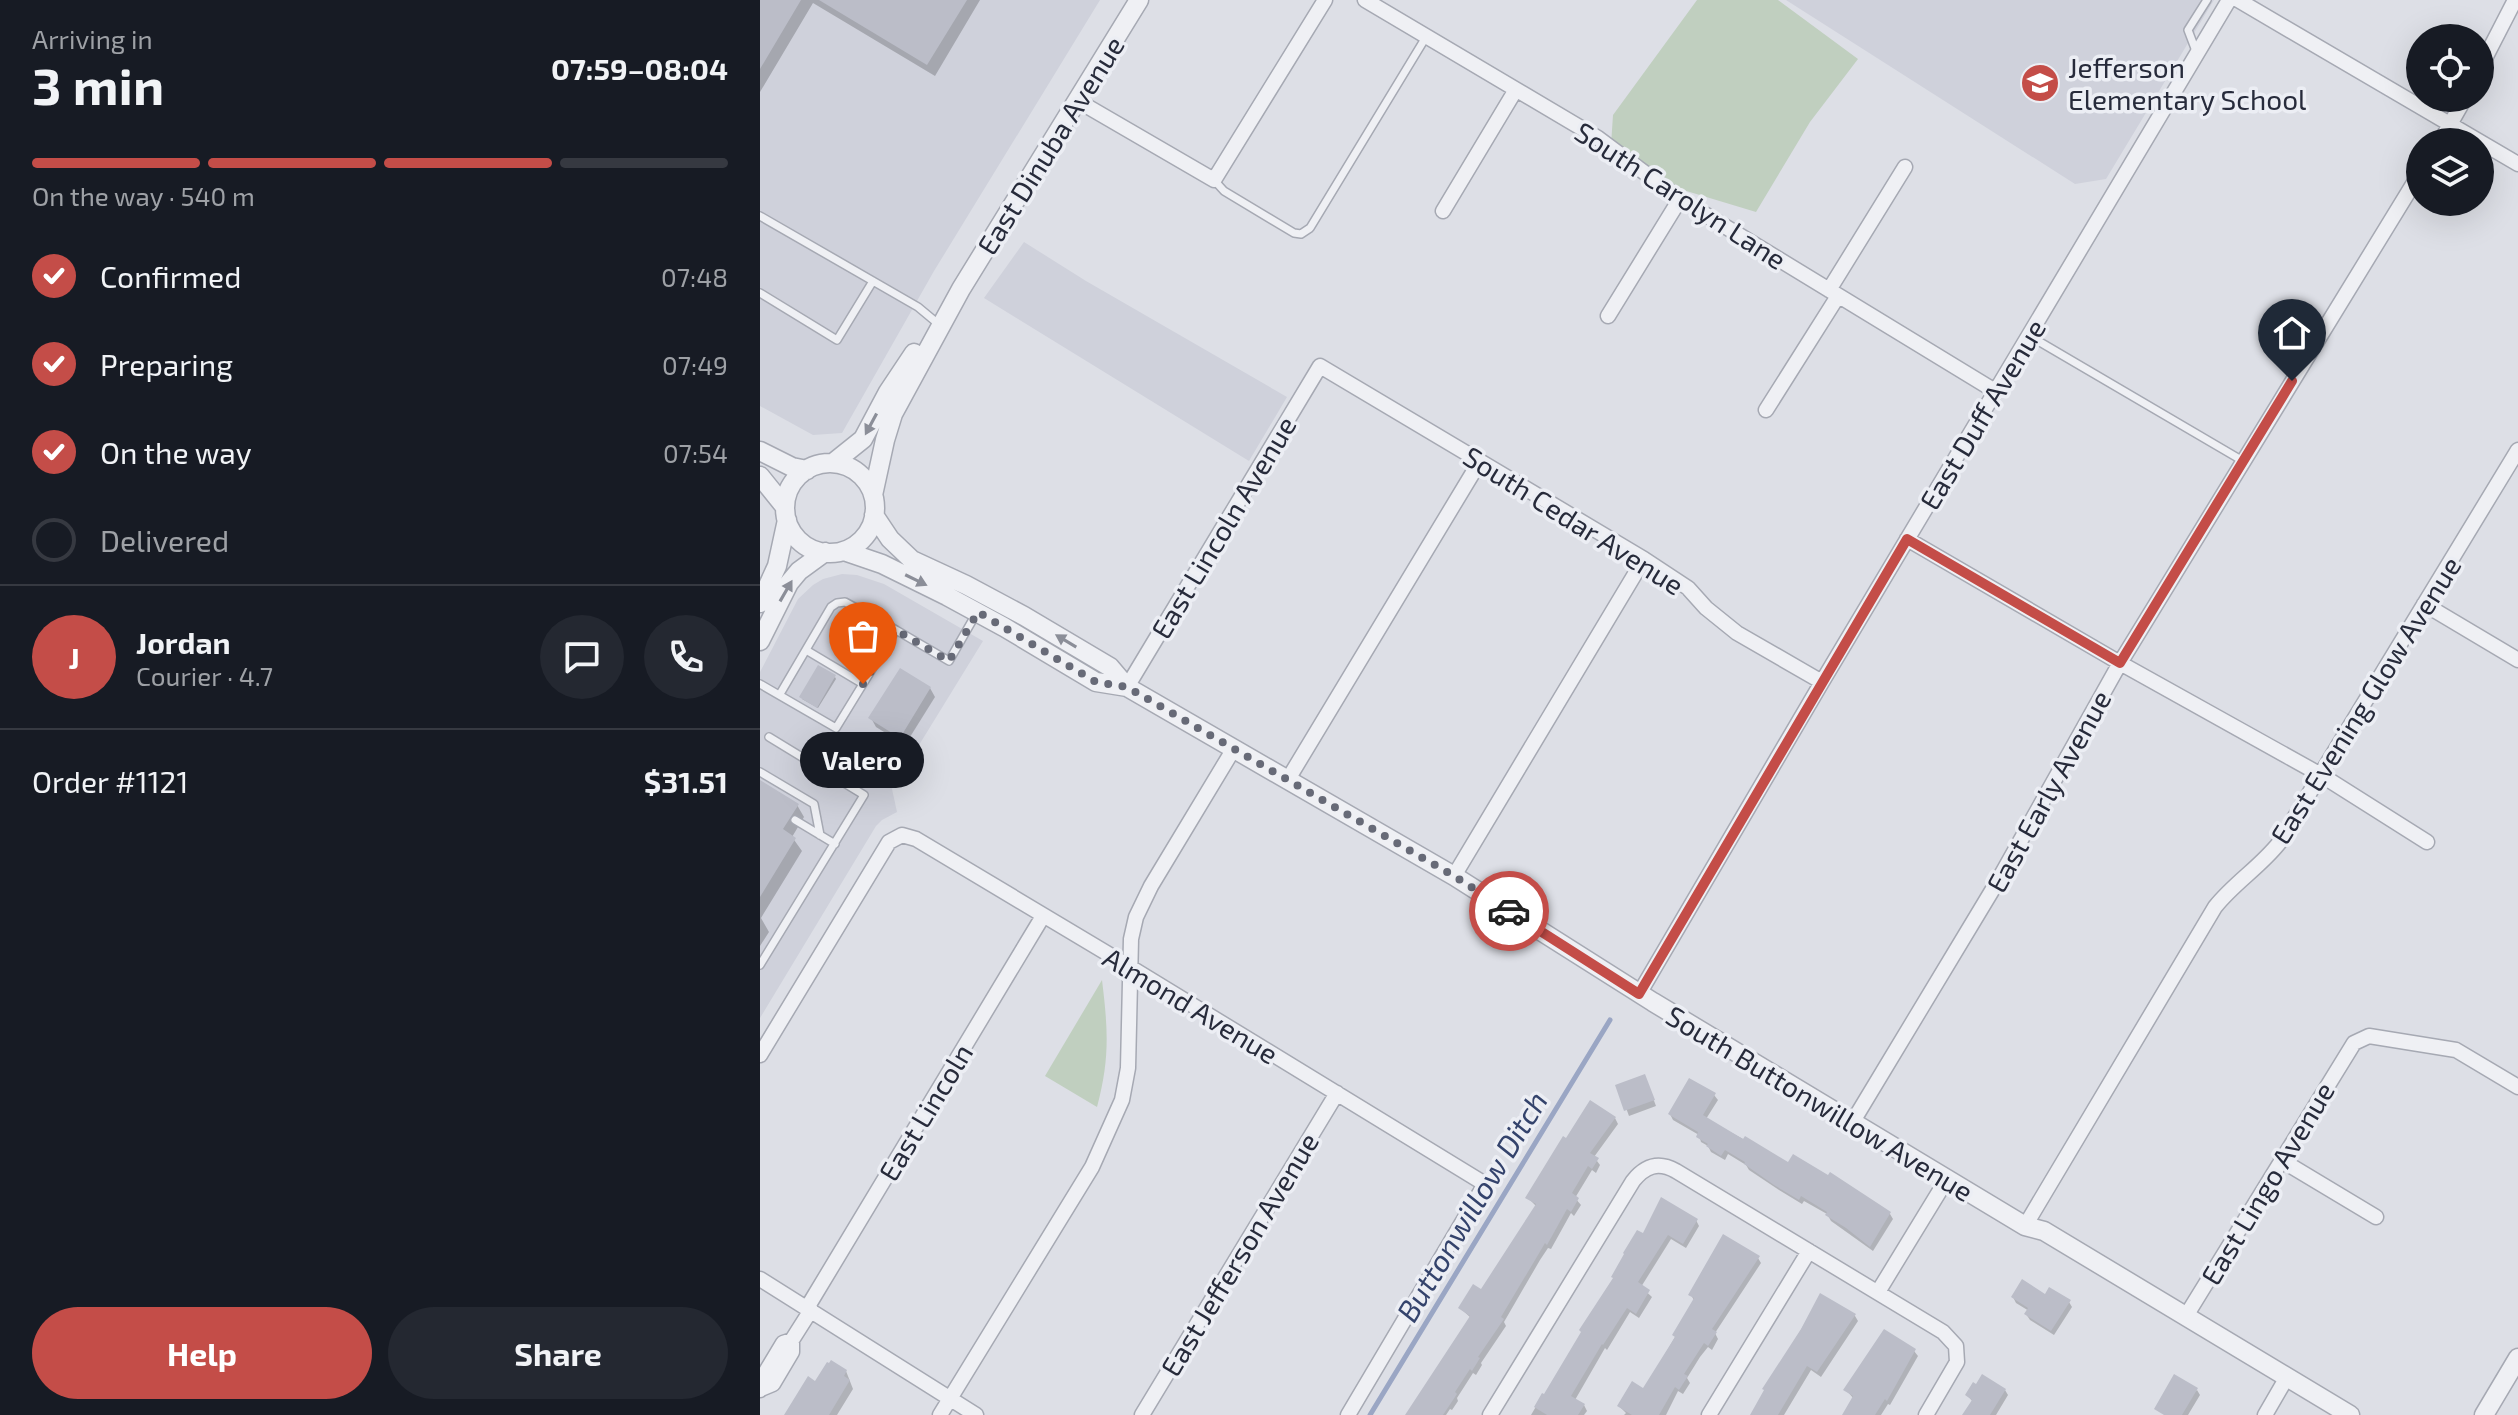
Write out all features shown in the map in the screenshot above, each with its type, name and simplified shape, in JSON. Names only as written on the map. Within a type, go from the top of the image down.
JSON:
[{"type":"street","name":"East Dinuba Avenue","points":[[873,495],[893,414],[961,289],[1139,0]]},
{"type":"street","points":[[1078,101],[1214,180],[1325,0]]},
{"type":"street","name":"South Carolyn Lane","points":[[1365,0],[1598,138],[1680,199],[1995,391]]},
{"type":"street","name":"East Duff Avenue","points":[[1639,994],[2229,0]]},
{"type":"street","points":[[2238,0],[2518,164]]},
{"type":"street","points":[[2494,41],[2515,0]]},
{"type":"street","points":[[1443,211],[1515,91]]},
{"type":"street","points":[[2449,128],[2457,112]]},
{"type":"street","points":[[1766,410],[1905,167]]},
{"type":"street","name":"East Early Avenue","points":[[1852,1123],[1999,879],[2120,663],[2406,196]]},
{"type":"street","points":[[1608,316],[1680,199]]},
{"type":"street","name":"East Dinuba Avenue","points":[[833,463],[863,439],[888,392],[961,289]]},
{"type":"street","name":"South Cedar Avenue","points":[[1320,366],[1644,559],[1688,588],[1706,608],[1737,633],[1822,682]]},
{"type":"street","name":"East Lincoln Avenue","points":[[1127,687],[1320,366]]},
{"type":"street","name":"East Evening Glow Avenue","points":[[2025,1226],[2215,907],[2270,854],[2518,450]]},
{"type":"street","points":[[760,451],[792,467],[807,470]]},
{"type":"street","points":[[1287,781],[1480,461]]},
{"type":"street","points":[[760,476],[786,513],[795,536],[809,548],[825,552],[853,547],[867,535],[874,515],[873,495],[858,472],[833,463],[807,470],[788,491],[786,513],[777,566],[760,603]]},
{"type":"street","name":"South Buttonwillow Avenue","points":[[874,515],[890,539],[912,560],[1024,616],[1110,667],[1127,687],[1454,876],[1639,994],[1852,1123],[2025,1226],[2044,1231],[2350,1415]]},
{"type":"street","points":[[1907,539],[2321,775],[2427,842]]},
{"type":"street","name":"South Buttonwillow Avenue","points":[[844,551],[882,564],[978,612],[1096,682],[1127,687]]},
{"type":"street","points":[[760,641],[789,583],[799,571],[825,552]]},
{"type":"street","points":[[1454,876],[1644,559]]},
{"type":"street","points":[[2424,604],[2518,660]]},
{"type":"street","points":[[940,1415],[1092,1167],[1122,1100],[1128,1068],[1131,939],[1136,917],[1233,750]]},
{"type":"street","name":"Almond Avenue","points":[[760,1055],[889,842],[902,835],[916,839],[1337,1093],[1485,1184],[1348,1415]]},
{"type":"street","name":"East Lincoln","points":[[760,1389],[762,1378],[783,1343],[792,1340],[1043,916]]},
{"type":"street","name":"East Lingo Avenue","points":[[2186,1316],[2348,1049],[2361,1038],[2369,1036],[2446,1048],[2465,1054],[2518,1087]]},
{"type":"street","name":"East Jefferson Avenue","points":[[1142,1415],[1337,1093]]},
{"type":"street","points":[[2281,1160],[2376,1217]]},
{"type":"street","points":[[1490,1415],[1633,1181],[1647,1167],[1666,1165],[1943,1332],[1956,1346],[1957,1362],[1926,1415]]},
{"type":"street","points":[[1878,1292],[1947,1179]]},
{"type":"street","points":[[1709,1415],[1809,1251]]},
{"type":"street","points":[[760,1279],[976,1415]]},
{"type":"street","points":[[2484,1415],[2518,1358]]},
{"type":"street","points":[[2265,1415],[2287,1377]]},
{"type":"lane","points":[[2196,53],[2188,30],[2207,0]]},
{"type":"lane","points":[[1214,180],[1224,191],[1294,233],[1301,234],[1310,228],[1426,37]]},
{"type":"lane","points":[[760,216],[918,307],[936,322]]},
{"type":"lane","points":[[760,293],[837,340],[873,281]]},
{"type":"lane","points":[[2028,335],[2243,461]]},
{"type":"lane","points":[[780,694],[831,607],[837,603],[845,602],[949,661],[978,612]]},
{"type":"lane","points":[[760,684],[836,728],[896,630]]},
{"type":"lane","points":[[806,650],[863,684]]},
{"type":"lane","points":[[760,965],[864,795],[769,737]]},
{"type":"lane","points":[[760,772],[814,804],[820,835]]},
{"type":"lane","points":[[795,820],[835,844]]},
{"type":"shaded area","points":[[760,0],[1100,0],[934,271],[842,433],[813,435],[760,406]]},
{"type":"shaded area","name":"Jefferson Elementary School","points":[[1786,0],[2214,0],[2106,179],[2075,184]]},
{"type":"shaded area","points":[[1024,242],[1287,397],[1249,461],[984,298]]},
{"type":"shaded area","points":[[842,574],[857,575],[884,584],[983,641],[892,789],[897,812],[876,826],[760,1018],[760,672],[798,599],[823,579]]},
{"type":"green space","points":[[1697,0],[1778,0],[1858,59],[1810,122],[1756,212],[1650,180],[1611,145],[1613,115]]},
{"type":"green space","points":[[1102,980],[1107,1044],[1097,1107],[1045,1076]]},
{"type":"building","points":[[760,0],[801,0],[760,69]]},
{"type":"building","points":[[819,0],[967,0],[927,65]]},
{"type":"building","points":[[818,665],[836,675],[817,708],[799,697]]},
{"type":"building","points":[[900,668],[931,687],[900,738],[868,718]]},
{"type":"building","points":[[760,780],[799,804],[783,829],[796,838],[760,897]]},
{"type":"building","points":[[1645,1074],[1655,1100],[1624,1111],[1615,1085]]},
{"type":"building","points":[[1689,1078],[1716,1093],[1703,1115],[1788,1162],[1793,1154],[1828,1175],[1830,1172],[1891,1212],[1870,1247],[1825,1215],[1827,1212],[1801,1196],[1799,1200],[1774,1185],[1725,1150],[1721,1156],[1696,1137],[1698,1132],[1668,1114]]},
{"type":"building","points":[[1590,1100],[1616,1117],[1590,1153],[1599,1158],[1592,1169],[1588,1166],[1572,1193],[1579,1198],[1571,1212],[1567,1209],[1547,1245],[1545,1243],[1501,1317],[1504,1319],[1443,1415],[1405,1415],[1470,1316],[1458,1308],[1473,1284],[1481,1289],[1536,1204],[1525,1198],[1563,1136],[1566,1138]]},
{"type":"building","points":[[1661,1197],[1698,1219],[1683,1244],[1668,1235],[1638,1282],[1650,1290],[1636,1314],[1627,1308],[1571,1396],[1585,1404],[1578,1415],[1547,1415],[1534,1407],[1613,1278],[1623,1253],[1637,1230],[1643,1233]]},
{"type":"building","points":[[1723,1234],[1760,1256],[1712,1329],[1717,1332],[1708,1346],[1704,1343],[1684,1374],[1688,1376],[1679,1390],[1675,1387],[1659,1415],[1632,1415],[1617,1406],[1632,1381],[1643,1388],[1675,1337],[1672,1335],[1694,1298],[1688,1295]]},
{"type":"building","points":[[2022,1279],[2045,1294],[2049,1287],[2071,1300],[2051,1331],[2024,1314],[2028,1308],[2011,1297]]},
{"type":"building","points":[[1820,1293],[1856,1314],[1817,1372],[1807,1366],[1778,1415],[1750,1415],[1762,1389]]},
{"type":"building","points":[[1884,1329],[1916,1349],[1887,1401],[1885,1399],[1875,1415],[1842,1415],[1853,1396],[1843,1390]]},
{"type":"building","points":[[831,1360],[847,1370],[844,1376],[850,1380],[829,1415],[784,1415],[808,1376],[815,1381]]},
{"type":"building","points":[[1982,1374],[2006,1389],[1990,1415],[1962,1415],[1972,1400],[1965,1395]]},
{"type":"building","points":[[2174,1374],[2198,1388],[2182,1415],[2164,1415],[2154,1409]]},
{"type":"waterway","name":"Buttonwillow Ditch","points":[[1370,1415],[1610,1020]]},
{"type":"way so far","points":[[863,684],[896,630],[949,661],[978,612],[1096,682],[1127,687],[1509,911]]},
{"type":"place","name":"Jefferson Elementary School","points":[[2040,83]]},
{"type":"place","name":"Valero","points":[[863,684]]},
{"type":"route","points":[[1509,911],[1639,994],[1907,539],[2120,663],[2292,381]]}]
